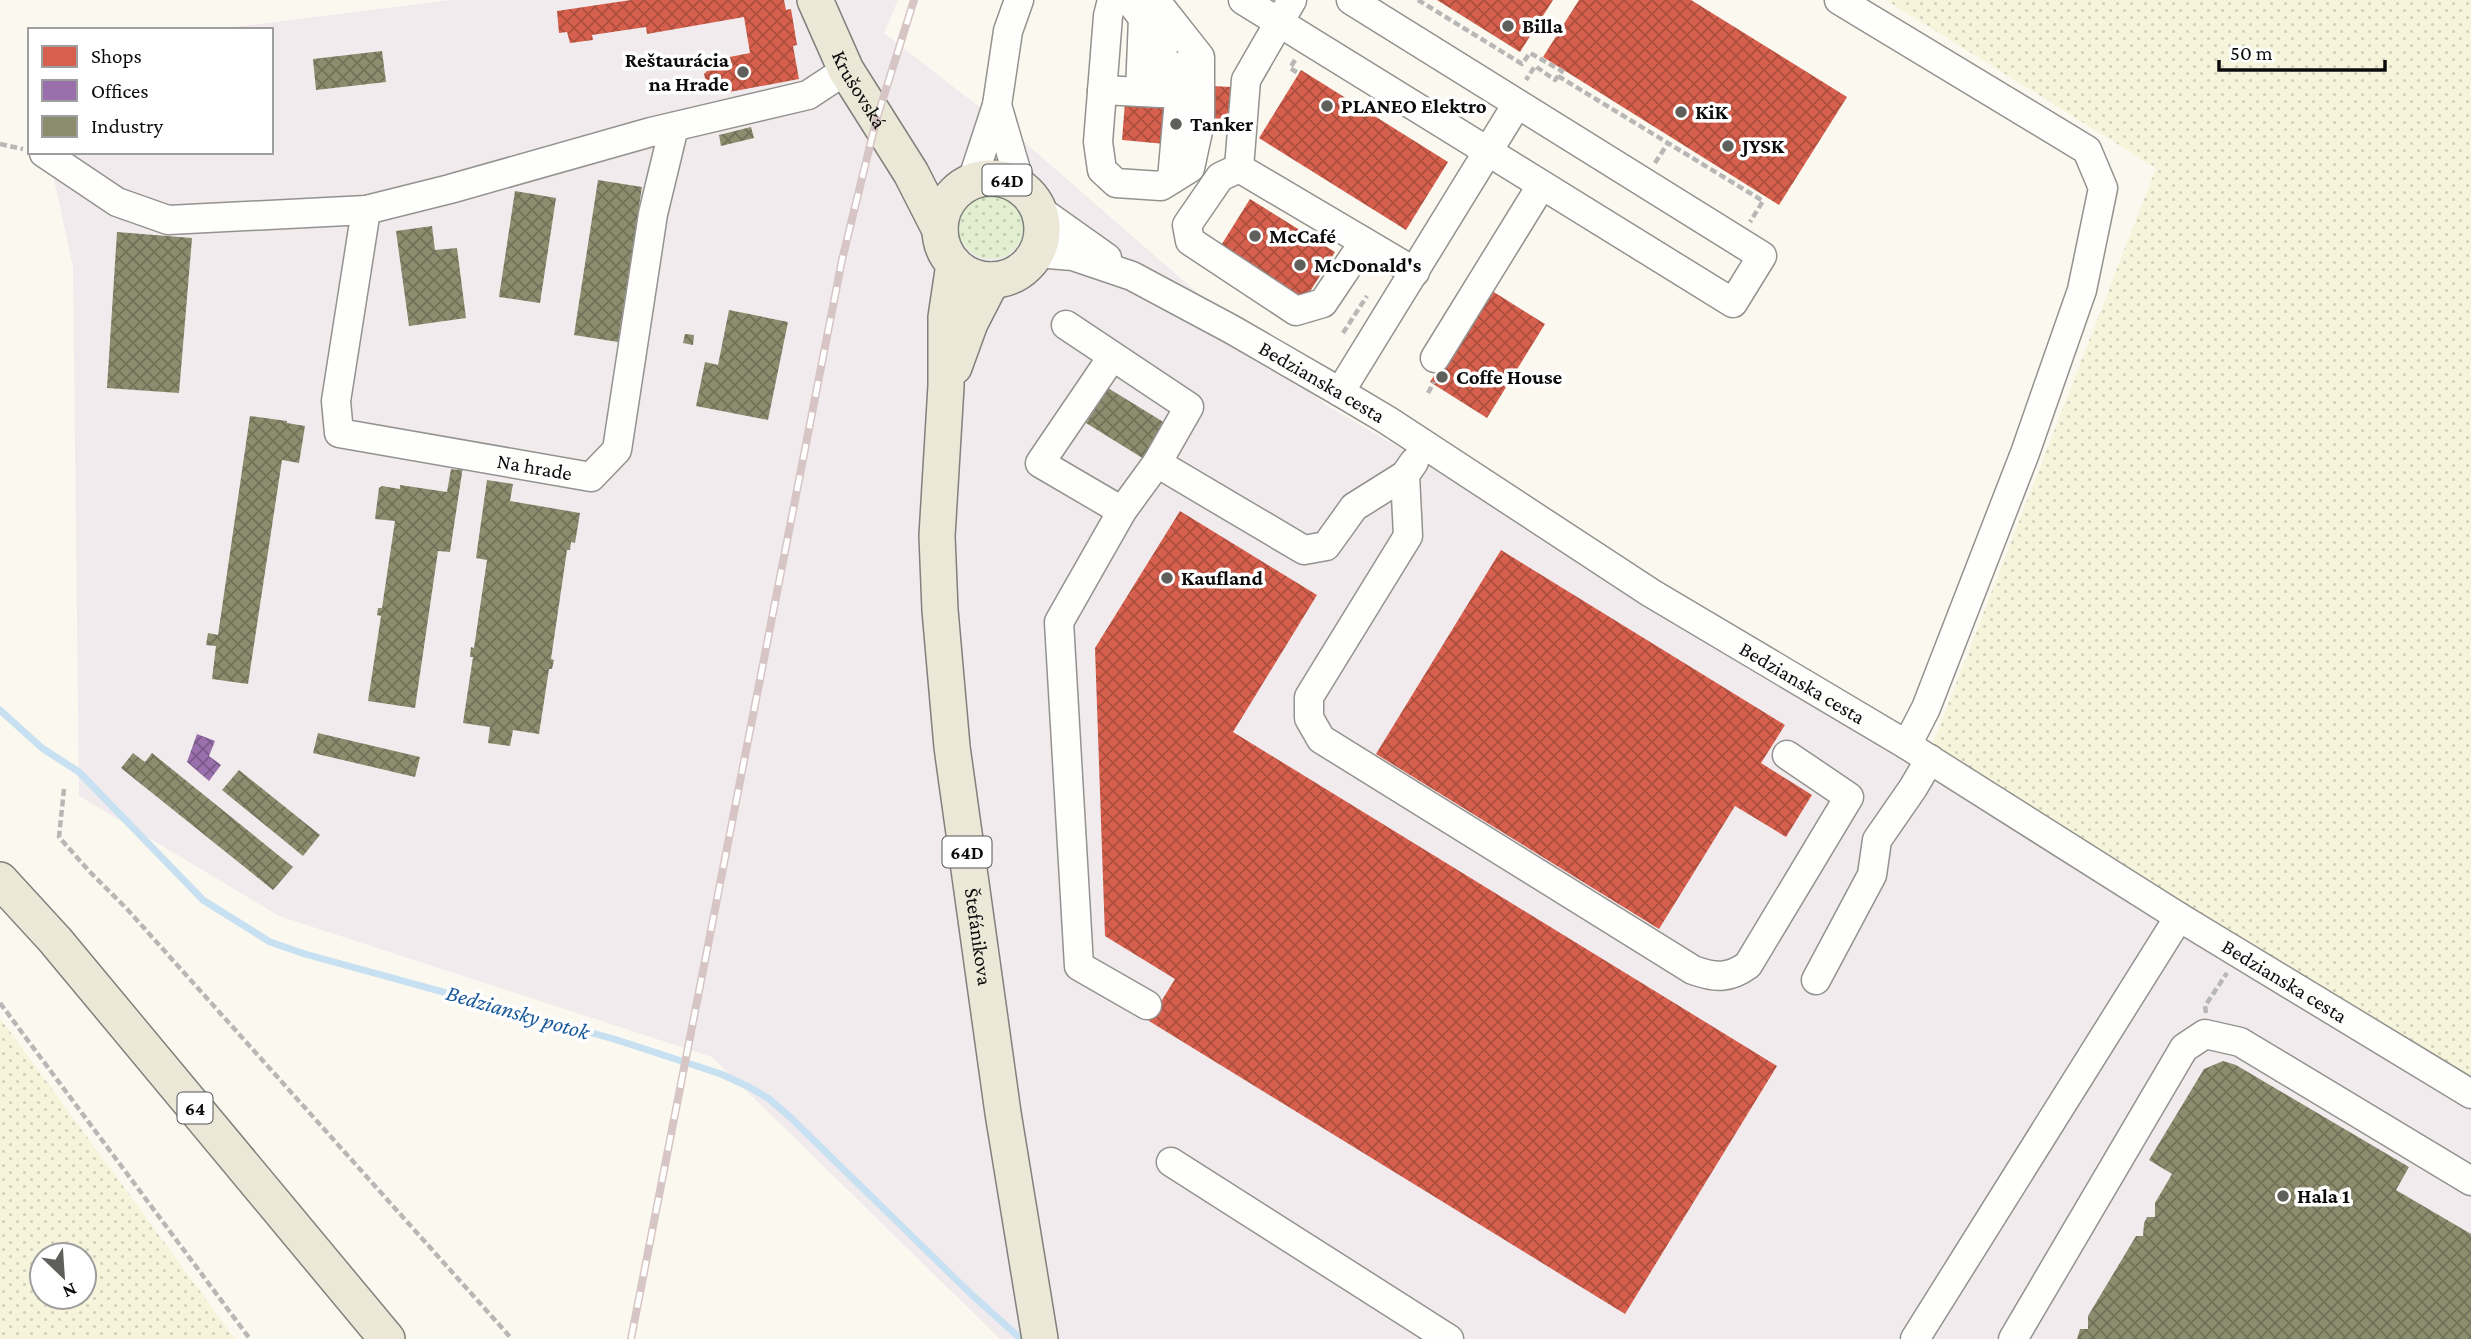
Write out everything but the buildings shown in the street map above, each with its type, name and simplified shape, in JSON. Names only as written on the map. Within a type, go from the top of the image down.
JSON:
[{"type":"main road","name":"Krušovská","points":[[816,0],[846,70],[911,173],[940,230]]},
{"type":"main road","name":"64D","points":[[911,173],[964,187]]},
{"type":"main road","name":"64D","points":[[940,230],[942,213],[964,187],[986,178],[1001,178],[1030,198],[1042,234],[1036,253]]},
{"type":"main road","points":[[940,230],[944,248],[954,264],[975,277],[992,280],[1005,278],[1028,264],[1036,253]]},
{"type":"main road","name":"64D","points":[[946,386],[946,317],[954,264]]},
{"type":"main road","name":"64D","points":[[946,386],[970,323],[992,280]]},
{"type":"main road","name":"Štefánikova","points":[[946,386],[937,536],[940,610],[952,747],[1003,1113],[1038,1327]]},
{"type":"main road","name":"64","points":[[0,880],[55,940],[387,1339]]},
{"type":"street","points":[[964,187],[997,104],[1009,31],[1019,0]]},
{"type":"street","points":[[1112,0],[1108,16],[1121,91]]},
{"type":"street","points":[[1243,0],[1285,11],[1488,153],[1733,303],[1762,256],[1351,0]]},
{"type":"street","points":[[1816,980],[1872,874],[1877,840],[1913,788],[1926,708],[2025,453],[2082,290],[2104,188],[2087,150],[1839,0]]},
{"type":"street","points":[[1121,91],[1161,93],[1163,44],[1139,4]]},
{"type":"street","points":[[1139,4],[1185,35],[1200,57],[1200,122],[1190,168],[1161,186],[1116,183],[1102,170],[1098,142],[1121,91],[1139,4]]},
{"type":"street","points":[[1239,168],[1246,80],[1285,11]]},
{"type":"street","points":[[45,154],[117,202],[169,220],[366,210],[674,127],[808,95],[846,70]]},
{"type":"street","points":[[997,104],[1030,198]]},
{"type":"street","points":[[1340,392],[1517,104]]},
{"type":"street","name":"Na hrade","points":[[366,210],[336,401],[339,433],[591,477],[617,450],[653,214],[674,127]]},
{"type":"street","points":[[1239,168],[1220,177],[1194,215],[1188,225],[1190,242],[1296,311],[1323,303],[1364,242]]},
{"type":"street","points":[[1239,168],[1415,272]]},
{"type":"street","points":[[1434,370],[1541,186]]},
{"type":"street","name":"Bedzianska cesta","points":[[1030,198],[1132,276],[1340,392],[1651,593],[1918,752],[2179,917],[2471,1094]]},
{"type":"street","name":"Bedzianska cesta","points":[[1036,253],[1073,256],[1132,276]]},
{"type":"street","points":[[1066,326],[1189,407],[1157,463],[1122,511],[1059,622],[1079,966],[1147,1005]]},
{"type":"street","points":[[1112,357],[1040,463],[1122,511]]},
{"type":"street","points":[[1157,463],[1304,550],[1326,546],[1354,507],[1405,475],[1426,446]]},
{"type":"street","points":[[1405,475],[1408,536],[1309,697],[1308,718],[1321,739],[1693,970],[1713,978],[1736,974],[1748,965],[1849,797],[1787,755]]},
{"type":"street","points":[[1915,1339],[2179,917]]},
{"type":"street","points":[[2013,1339],[2185,1048],[2205,1034],[2240,1042],[2471,1181]]},
{"type":"street","points":[[1171,1162],[1449,1339]]},
{"type":"path","points":[[1418,0],[1522,64],[1530,53],[1562,71],[1555,80],[1535,66],[1526,80],[1517,75]]},
{"type":"path","points":[[1558,76],[1763,201]]},
{"type":"path","points":[[0,144],[28,150]]},
{"type":"path","points":[[1428,393],[1434,370]]},
{"type":"path","points":[[64,789],[59,837],[89,872],[127,909],[512,1339]]},
{"type":"path","points":[[2210,1035],[2204,1006],[2229,970]]},
{"type":"path","points":[[0,1003],[250,1339]]},
{"type":"shaded area","points":[[451,0],[898,0],[884,33],[1022,140],[1326,405],[1928,756],[2471,1107],[2471,1339],[1000,1339],[712,1057],[279,916],[79,796],[73,267],[48,154],[273,154],[273,28],[225,28]]},
{"type":"green space","points":[[1886,0],[2471,0],[2471,1107],[1928,756],[2156,168]]},
{"type":"green space","points":[[991,193],[1004,196],[1014,203],[1021,213],[1024,226],[1021,239],[1014,249],[1004,256],[991,259],[978,256],[968,249],[961,239],[958,226],[961,213],[968,203],[978,196]]},
{"type":"green space","points":[[0,1018],[235,1339],[0,1339]]},
{"type":"waterway","name":"Bedziansky potok","points":[[0,710],[42,748],[79,772],[203,900],[270,942],[614,1039],[721,1074],[768,1098],[1021,1339]]},
{"type":"railway","points":[[631,1339],[842,260],[876,121],[914,0]]},
{"type":"place","name":"Billa","points":[[1508,26]]},
{"type":"place","name":"Reštaurácia na Hrade","points":[[743,72]]},
{"type":"place","name":"PLANEO Elektro","points":[[1327,106]]},
{"type":"place","name":"KiK","points":[[1681,112]]},
{"type":"place","name":"Tanker","points":[[1176,124]]},
{"type":"place","name":"JYSK","points":[[1728,146]]},
{"type":"place","name":"McCafé","points":[[1255,236]]},
{"type":"place","name":"McDonald's","points":[[1300,265]]},
{"type":"place","name":"Coffe House","points":[[1442,377]]},
{"type":"place","name":"Kaufland","points":[[1167,578]]},
{"type":"place","name":"Hala 1","points":[[2283,1196]]}]
